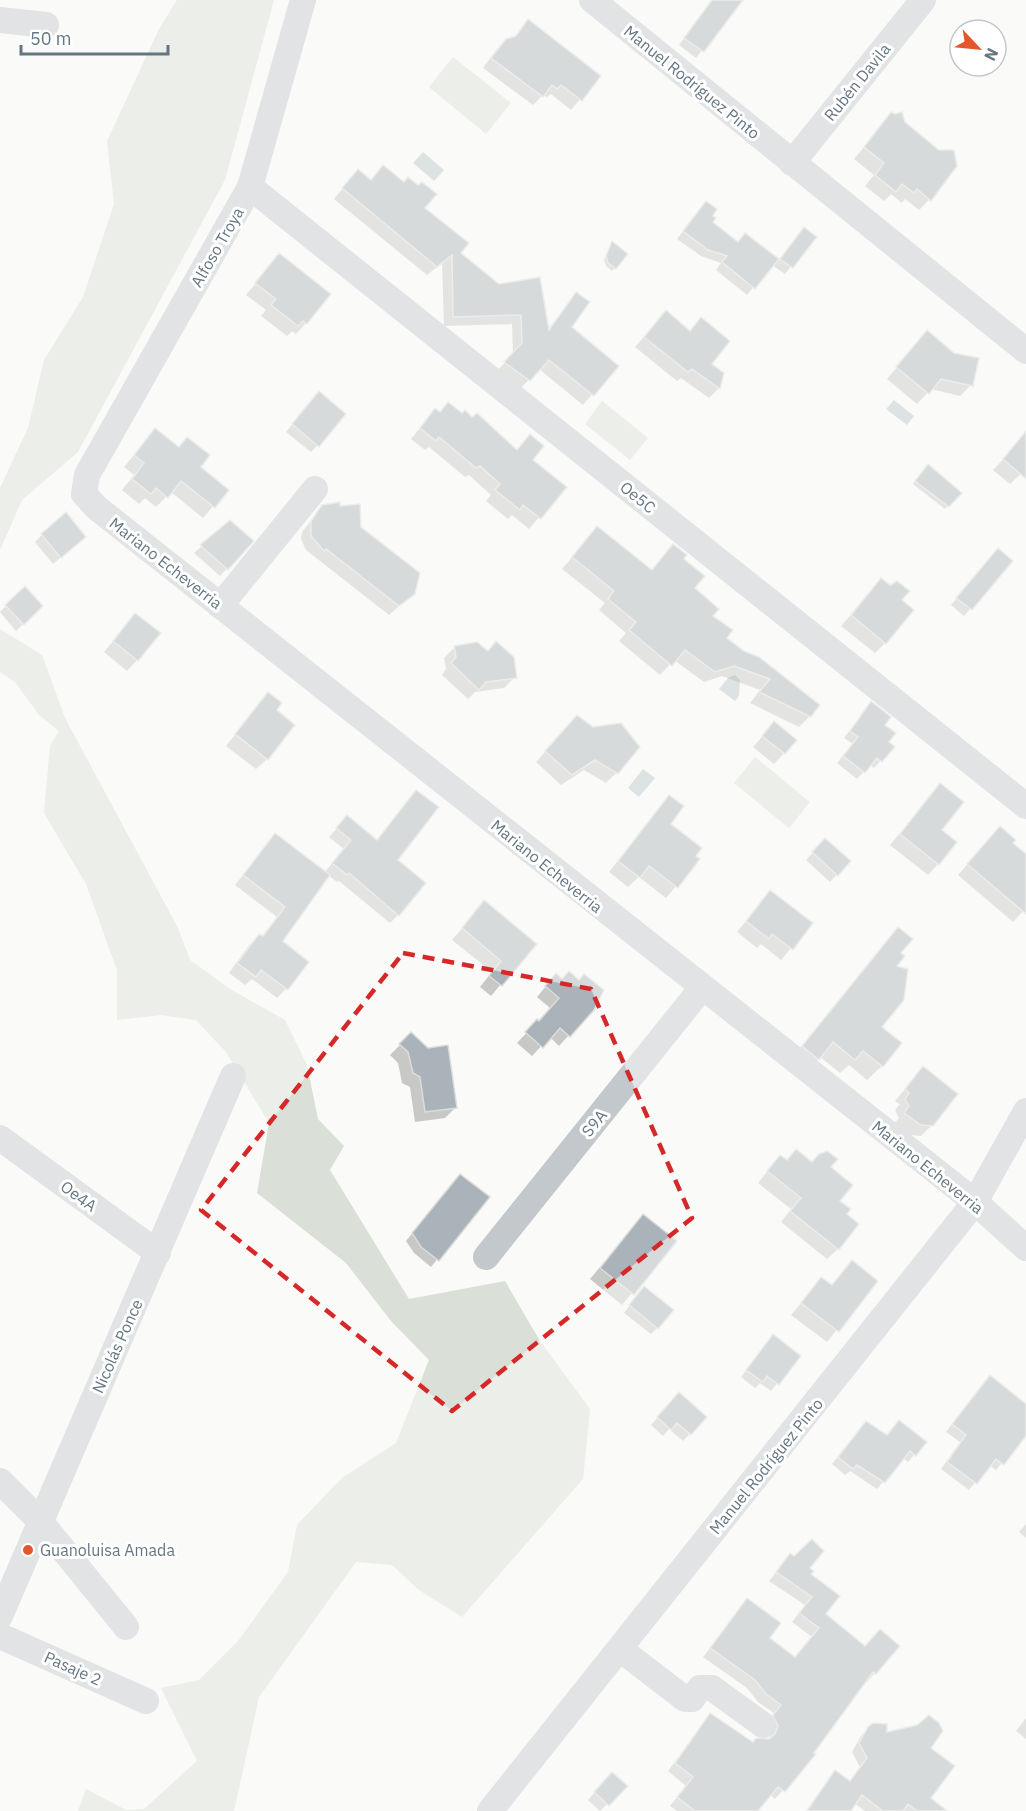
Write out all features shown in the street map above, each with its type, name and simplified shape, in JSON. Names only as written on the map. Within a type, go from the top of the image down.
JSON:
[{"type":"street","name":"Alfoso Troya","points":[[87,475],[250,187],[303,0]]},
{"type":"street","name":"Manuel Rodríguez Pinto","points":[[592,0],[1026,351]]},
{"type":"street","name":"Rubén Davila","points":[[792,163],[923,0]]},
{"type":"street","points":[[0,20],[46,25]]},
{"type":"street","name":"Oe5C","points":[[250,187],[1026,806]]},
{"type":"street","name":"Mariano Echeverria","points":[[87,475],[84,495],[97,508],[701,989],[975,1202],[1026,1248]]},
{"type":"street","points":[[220,606],[315,489]]},
{"type":"street","name":"S9A","points":[[486,1257],[701,989]]},
{"type":"street","name":"Nicolás Ponce","points":[[0,1616],[233,1076]]},
{"type":"street","name":"Manuel Rodríguez Pinto","points":[[490,1811],[975,1202],[1026,1111]]},
{"type":"street","name":"Oe4A","points":[[0,1138],[158,1254]]},
{"type":"street","points":[[0,1481],[40,1521],[126,1627]]},
{"type":"street","name":"Pasaje 2","points":[[0,1636],[146,1701]]},
{"type":"street","points":[[620,1649],[685,1699],[692,1699],[700,1688],[712,1688],[763,1725]]},
{"type":"highlighted area","points":[[403,953],[591,989],[692,1218],[452,1411],[201,1210]]},
{"type":"shaded area","points":[[177,0],[274,0],[225,180],[78,452],[22,500],[0,550],[0,488],[28,428],[44,360],[83,297],[114,204],[107,141],[159,29]]},
{"type":"shaded area","points":[[453,57],[511,103],[486,134],[429,87]]},
{"type":"shaded area","points":[[423,152],[444,170],[434,181],[413,163]]},
{"type":"shaded area","points":[[894,400],[914,416],[907,425],[886,409]]},
{"type":"shaded area","points":[[602,401],[648,438],[630,460],[585,424]]},
{"type":"shaded area","points":[[0,629],[42,655],[65,718],[178,928],[190,960],[230,989],[285,1020],[307,1065],[318,1119],[344,1146],[330,1170],[409,1299],[505,1281],[540,1341],[590,1409],[583,1479],[462,1617],[419,1590],[392,1565],[356,1562],[259,1697],[234,1811],[78,1811],[86,1789],[126,1810],[144,1809],[197,1761],[161,1688],[199,1680],[238,1641],[288,1572],[297,1525],[342,1478],[396,1443],[429,1360],[391,1321],[346,1263],[257,1193],[269,1123],[226,1052],[196,1020],[161,1015],[117,1020],[117,970],[86,884],[44,813],[50,746],[59,731],[39,715],[15,682],[0,672]]},
{"type":"shaded area","points":[[735,675],[740,680],[739,696],[735,701],[719,689],[728,678]]},
{"type":"shaded area","points":[[755,757],[810,802],[789,828],[734,783]]},
{"type":"shaded area","points":[[643,769],[655,778],[639,797],[628,788]]},
{"type":"building","points":[[712,0],[743,0],[704,52],[684,38]]},
{"type":"building","points":[[528,19],[601,76],[582,101],[561,85],[557,89],[552,85],[543,97],[491,58],[506,39],[516,36]]},
{"type":"building","points":[[891,112],[895,114],[902,112],[905,122],[939,150],[954,150],[957,166],[931,201],[917,189],[914,193],[902,184],[896,192],[875,175],[884,163],[864,147]]},
{"type":"building","points":[[383,165],[404,182],[408,177],[418,185],[422,182],[437,194],[425,208],[469,243],[461,253],[499,284],[540,277],[549,330],[576,292],[590,302],[572,327],[619,366],[594,396],[549,360],[530,381],[504,362],[522,343],[521,315],[453,317],[452,255],[437,267],[342,188],[358,169],[371,180]]},
{"type":"building","points":[[706,201],[717,209],[713,222],[738,242],[745,233],[779,259],[755,289],[722,262],[727,256],[708,250],[683,231]]},
{"type":"building","points":[[804,227],[817,237],[793,268],[780,259]]},
{"type":"building","points":[[612,241],[628,254],[616,269],[608,263],[606,256]]},
{"type":"building","points":[[279,253],[331,294],[307,324],[303,321],[298,326],[271,305],[276,299],[255,283]]},
{"type":"building","points":[[666,310],[690,331],[701,317],[730,341],[712,364],[724,373],[720,389],[692,369],[688,372],[644,337]]},
{"type":"building","points":[[927,330],[954,353],[979,358],[973,386],[941,379],[929,394],[896,367]]},
{"type":"building","points":[[319,391],[346,414],[319,447],[292,424]]},
{"type":"building","points":[[448,402],[462,413],[465,410],[472,417],[477,413],[517,450],[530,434],[544,446],[533,460],[567,487],[541,519],[523,505],[520,510],[495,490],[500,484],[480,466],[476,468],[439,437],[436,441],[420,428],[435,408],[440,412]]},
{"type":"building","points":[[155,428],[179,447],[187,437],[210,455],[201,467],[229,490],[215,508],[181,481],[168,498],[156,488],[151,494],[132,479],[144,463],[134,455]]},
{"type":"building","points":[[1026,431],[1026,479],[1003,459]]},
{"type":"building","points":[[928,464],[962,493],[949,507],[915,481]]},
{"type":"building","points":[[340,502],[340,506],[360,504],[361,527],[420,573],[415,594],[399,606],[326,549],[324,551],[311,536],[311,521],[322,505]]},
{"type":"building","points":[[66,512],[86,537],[61,558],[41,534]]},
{"type":"building","points":[[230,520],[254,541],[228,570],[200,545]]},
{"type":"building","points":[[597,526],[652,570],[673,544],[687,555],[684,559],[705,576],[695,588],[719,609],[713,616],[733,630],[727,638],[744,651],[759,657],[820,705],[811,717],[759,692],[770,679],[734,666],[715,672],[685,650],[672,666],[629,630],[636,622],[608,599],[614,591],[572,557]]},
{"type":"building","points":[[998,548],[1013,561],[972,610],[956,598]]},
{"type":"building","points":[[881,578],[890,585],[897,581],[910,591],[902,600],[914,610],[886,644],[851,615]]},
{"type":"building","points":[[25,586],[43,606],[24,625],[5,605]]},
{"type":"building","points":[[135,613],[161,633],[138,661],[113,641]]},
{"type":"building","points":[[496,641],[514,657],[517,678],[486,682],[479,690],[451,663],[456,657],[454,646],[477,642],[488,651]]},
{"type":"building","points":[[268,692],[282,703],[277,710],[295,725],[268,760],[235,734]]},
{"type":"building","points":[[871,701],[891,717],[885,725],[896,733],[889,742],[895,747],[882,762],[877,758],[865,773],[843,756],[858,737],[850,731]]},
{"type":"building","points":[[577,715],[593,727],[621,723],[640,747],[618,774],[595,760],[572,775],[545,751]]},
{"type":"building","points":[[774,721],[797,740],[785,754],[762,736]]},
{"type":"building","points":[[940,783],[964,802],[942,830],[957,842],[939,865],[900,834]]},
{"type":"building","points":[[416,790],[439,807],[398,860],[426,883],[399,916],[349,873],[347,875],[332,863],[351,840],[336,828],[347,815],[377,840]]},
{"type":"building","points":[[669,795],[684,806],[671,824],[702,848],[696,856],[700,859],[678,888],[649,866],[640,878],[618,861]]},
{"type":"building","points":[[1000,826],[1016,840],[1013,843],[1026,854],[1026,914],[967,864]]},
{"type":"building","points":[[275,833],[330,875],[283,941],[309,962],[288,990],[261,970],[256,977],[237,963],[259,934],[263,936],[285,907],[243,875]]},
{"type":"building","points":[[825,838],[851,861],[838,876],[812,852]]},
{"type":"building","points":[[770,890],[813,923],[793,950],[772,934],[769,939],[746,921]]},
{"type":"building","points":[[484,900],[537,944],[502,986],[489,976],[501,961],[462,928]]},
{"type":"building","points":[[898,927],[913,939],[901,953],[905,956],[897,966],[908,969],[904,1000],[882,1027],[902,1043],[883,1067],[863,1051],[855,1060],[833,1042],[819,1060],[802,1046]]},
{"type":"building","points":[[569,971],[579,980],[584,974],[604,990],[594,1010],[570,1037],[560,1028],[543,1048],[525,1032],[537,1019],[539,1021],[559,998],[545,986],[556,973],[562,979]]},
{"type":"building","points":[[411,1032],[428,1048],[448,1045],[457,1108],[425,1112],[420,1077],[413,1073],[408,1052],[399,1044]]},
{"type":"building","points":[[923,1066],[958,1094],[933,1126],[921,1125],[904,1113],[909,1106],[905,1099],[909,1093],[905,1089]]},
{"type":"building","points":[[796,1149],[812,1162],[819,1154],[827,1151],[838,1159],[831,1167],[853,1185],[840,1201],[851,1209],[847,1214],[859,1224],[839,1250],[790,1211],[801,1198],[767,1171],[780,1155],[787,1160]]},
{"type":"building","points":[[460,1174],[490,1197],[439,1261],[421,1247],[412,1233]]},
{"type":"building","points":[[643,1214],[677,1241],[634,1295],[600,1268]]},
{"type":"building","points":[[852,1260],[878,1281],[839,1332],[801,1303],[821,1277],[832,1285]]},
{"type":"building","points":[[644,1286],[674,1310],[658,1329],[629,1305]]},
{"type":"building","points":[[773,1334],[801,1356],[779,1385],[767,1376],[763,1382],[746,1370]]},
{"type":"building","points":[[990,1375],[1026,1404],[1026,1436],[1004,1465],[996,1459],[977,1484],[947,1462],[966,1435],[952,1424]]},
{"type":"building","points":[[679,1392],[707,1417],[691,1435],[677,1423],[671,1430],[657,1417]]},
{"type":"building","points":[[899,1420],[927,1442],[916,1456],[910,1451],[885,1483],[857,1465],[853,1469],[838,1457],[866,1421],[887,1435]]},
{"type":"building","points":[[812,1539],[824,1551],[810,1568],[814,1571],[811,1574],[840,1596],[826,1614],[865,1646],[880,1629],[900,1646],[876,1674],[873,1672],[814,1753],[816,1754],[785,1792],[778,1787],[758,1811],[695,1811],[677,1797],[693,1777],[675,1763],[710,1713],[753,1742],[756,1738],[769,1739],[775,1734],[778,1726],[773,1715],[781,1705],[766,1694],[755,1680],[710,1648],[747,1598],[781,1623],[770,1638],[795,1657],[819,1628],[799,1613],[812,1597],[776,1572],[790,1553],[794,1556]]},
{"type":"building","points":[[929,1715],[939,1723],[943,1731],[931,1748],[955,1766],[931,1798],[947,1811],[917,1811],[908,1804],[903,1811],[883,1811],[862,1795],[851,1811],[807,1811],[835,1770],[850,1781],[867,1758],[859,1743],[868,1727],[873,1723],[887,1724],[887,1732],[917,1725]]},
{"type":"building","points":[[612,1772],[628,1786],[609,1806],[594,1792]]},
{"type":"place","name":"Guanoluisa Amada","points":[[28,1550]]}]
